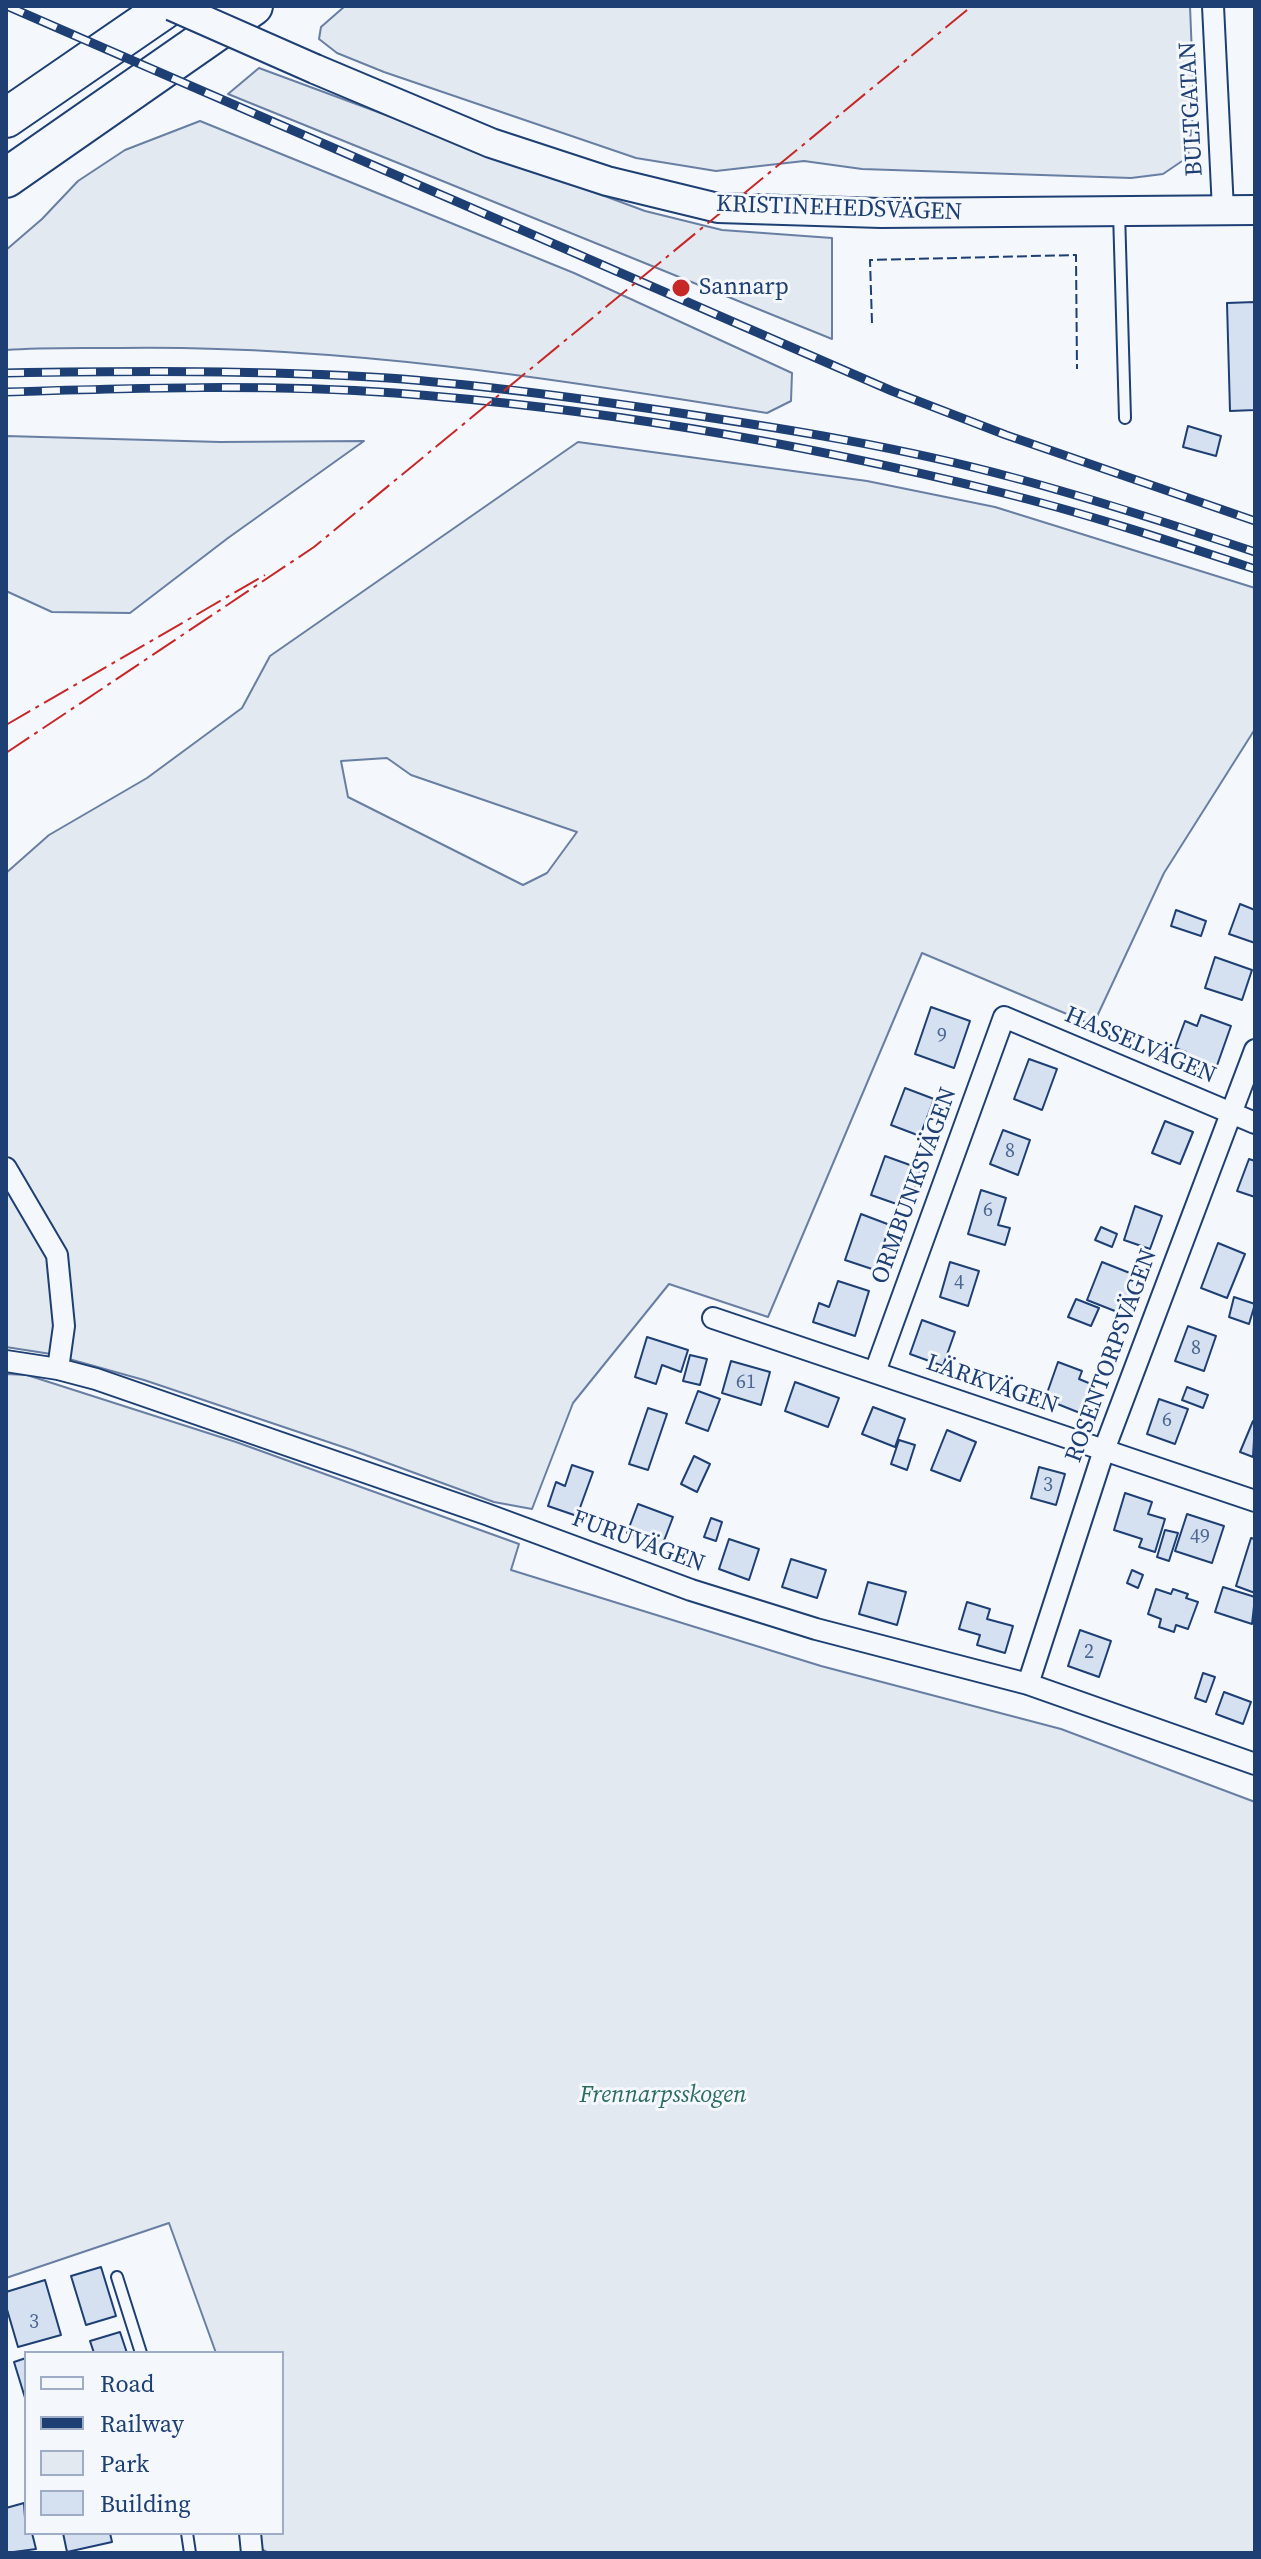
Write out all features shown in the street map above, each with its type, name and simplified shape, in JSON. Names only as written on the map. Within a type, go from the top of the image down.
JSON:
[{"type":"highway","points":[[6,118],[170,6]]},
{"type":"highway","points":[[6,178],[253,6]]},
{"type":"street","name":"KRISTINEHEDSVÄGEN","points":[[170,6],[491,143],[607,181],[718,208],[881,213],[1255,210]]},
{"type":"street","name":"BULTGATAN","points":[[1213,6],[1223,210]]},
{"type":"street","name":"HASSELVÄGEN","points":[[1004,1017],[1255,1123]]},
{"type":"street","name":"ORMBUNKSVÄGEN","points":[[875,1372],[1004,1017]]},
{"type":"street","name":"ROSENTORPSVÄGEN","points":[[1028,1684],[1104,1450],[1255,1050]]},
{"type":"street","points":[[6,1168],[57,1255],[64,1326],[58,1369]]},
{"type":"street","name":"LÄRKVÄGEN","points":[[713,1318],[1255,1501]]},
{"type":"street","name":"FURUVÄGEN","points":[[6,1361],[96,1379],[486,1514],[691,1590],[816,1629],[1028,1684],[1255,1764]]},
{"type":"lane","points":[[1119,212],[1125,418]]},
{"type":"lane","points":[[117,2277],[140,2351]]},
{"type":"green space","points":[[345,6],[1190,6],[1194,106],[1188,157],[1163,174],[1131,178],[862,169],[804,161],[716,171],[636,158],[337,53],[319,39],[321,27]]},
{"type":"green space","points":[[259,68],[645,211],[722,230],[832,238],[832,339],[228,94]]},
{"type":"green space","points":[[200,121],[574,273],[792,373],[791,401],[767,413],[526,376],[284,352],[203,348],[6,350],[6,250],[42,219],[78,181],[125,150]]},
{"type":"green space","points":[[6,436],[220,442],[364,441],[130,613],[52,612],[6,591]]},
{"type":"green space","points":[[578,442],[867,481],[995,507],[1255,588],[1255,729],[1164,873],[1093,1025],[922,953],[768,1317],[669,1284],[573,1403],[532,1509],[494,1502],[144,1380],[51,1354],[6,1347],[6,873],[49,835],[147,778],[242,708],[270,656]],"holes":[[[387,758],[411,775],[577,832],[547,873],[523,885],[348,797],[341,761]]]},
{"type":"green space","name":"Frennarpsskogen","points":[[6,1374],[27,1375],[236,1442],[519,1544],[511,1570],[821,1666],[1061,1729],[1255,1802],[1255,2553],[269,2553],[260,2548],[258,2535],[284,2535],[284,2351],[215,2351],[169,2223],[6,2278]]},
{"type":"building","points":[[1255,302],[1255,410],[1230,411],[1227,303]]},
{"type":"building","points":[[1188,426],[1221,436],[1216,456],[1183,447]]},
{"type":"building","points":[[1240,904],[1255,910],[1255,943],[1229,934]]},
{"type":"building","points":[[1176,910],[1206,921],[1201,936],[1171,926]]},
{"type":"building","points":[[1215,957],[1252,970],[1242,1000],[1205,988]]},
{"type":"building","points":[[931,1007],[970,1021],[954,1068],[915,1054]]},
{"type":"building","points":[[1201,1015],[1231,1026],[1214,1074],[1182,1062],[1186,1052],[1175,1048],[1185,1021],[1197,1026]]},
{"type":"building","points":[[1029,1059],[1057,1069],[1042,1110],[1014,1099]]},
{"type":"building","points":[[905,1088],[934,1099],[920,1136],[891,1125]]},
{"type":"building","points":[[1165,1121],[1193,1132],[1180,1164],[1152,1153]]},
{"type":"building","points":[[1003,1130],[1030,1140],[1018,1175],[990,1164]]},
{"type":"building","points":[[885,1156],[921,1169],[908,1208],[871,1195]]},
{"type":"building","points":[[1249,1159],[1255,1161],[1255,1197],[1237,1191]]},
{"type":"building","points":[[981,1190],[1006,1198],[998,1225],[1010,1228],[1005,1245],[968,1234]]},
{"type":"building","points":[[1135,1206],[1162,1216],[1150,1249],[1124,1240]]},
{"type":"building","points":[[861,1214],[890,1225],[875,1270],[845,1260]]},
{"type":"building","points":[[1101,1227],[1117,1234],[1112,1247],[1095,1240]]},
{"type":"building","points":[[1218,1243],[1245,1254],[1227,1298],[1201,1288]]},
{"type":"building","points":[[950,1262],[979,1271],[968,1306],[940,1297]]},
{"type":"building","points":[[1102,1262],[1140,1277],[1125,1315],[1087,1300]]},
{"type":"building","points":[[838,1281],[869,1291],[855,1336],[813,1322],[819,1303],[829,1307]]},
{"type":"building","points":[[1234,1297],[1255,1304],[1249,1324],[1229,1317]]},
{"type":"building","points":[[1076,1299],[1099,1308],[1091,1326],[1068,1317]]},
{"type":"building","points":[[922,1320],[955,1332],[943,1366],[910,1354]]},
{"type":"building","points":[[1188,1326],[1216,1336],[1204,1371],[1175,1361]]},
{"type":"building","points":[[647,1337],[688,1350],[681,1372],[662,1365],[656,1384],[635,1377]]},
{"type":"building","points":[[690,1355],[707,1359],[700,1385],[683,1381]]},
{"type":"building","points":[[731,1361],[770,1372],[761,1405],[722,1393]]},
{"type":"building","points":[[1058,1362],[1082,1371],[1079,1379],[1096,1386],[1085,1415],[1045,1399]]},
{"type":"building","points":[[795,1382],[839,1398],[828,1427],[785,1411]]},
{"type":"building","points":[[1187,1387],[1208,1395],[1203,1408],[1182,1400]]},
{"type":"building","points":[[698,1391],[720,1399],[708,1431],[686,1423]]},
{"type":"building","points":[[1159,1399],[1188,1409],[1175,1444],[1147,1434]]},
{"type":"building","points":[[873,1407],[905,1419],[895,1447],[862,1434]]},
{"type":"building","points":[[648,1408],[667,1414],[648,1470],[629,1464]]},
{"type":"building","points":[[1255,1422],[1253,1457],[1240,1452]]},
{"type":"building","points":[[947,1430],[976,1442],[960,1481],[931,1470]]},
{"type":"building","points":[[899,1440],[915,1445],[907,1470],[891,1464]]},
{"type":"building","points":[[694,1456],[710,1464],[697,1492],[681,1484]]},
{"type":"building","points":[[572,1465],[593,1472],[577,1516],[548,1506],[556,1482],[565,1486]]},
{"type":"building","points":[[1039,1467],[1065,1474],[1056,1505],[1031,1498]]},
{"type":"building","points":[[1125,1493],[1152,1502],[1148,1514],[1165,1519],[1155,1552],[1139,1547],[1142,1539],[1114,1530]]},
{"type":"building","points":[[638,1504],[673,1517],[662,1546],[627,1533]]},
{"type":"building","points":[[1187,1514],[1224,1526],[1212,1563],[1175,1551]]},
{"type":"building","points":[[711,1518],[722,1522],[716,1541],[704,1537]]},
{"type":"building","points":[[1165,1530],[1178,1533],[1169,1561],[1157,1557]]},
{"type":"building","points":[[1251,1538],[1255,1539],[1255,1593],[1236,1586]]},
{"type":"building","points":[[729,1539],[759,1549],[749,1580],[719,1569]]},
{"type":"building","points":[[791,1559],[826,1570],[817,1598],[782,1587]]},
{"type":"building","points":[[1132,1570],[1143,1575],[1138,1588],[1127,1583]]},
{"type":"building","points":[[868,1582],[906,1592],[897,1625],[859,1614]]},
{"type":"building","points":[[1223,1587],[1255,1597],[1252,1624],[1215,1612]]},
{"type":"building","points":[[1156,1589],[1171,1594],[1173,1589],[1188,1594],[1186,1598],[1198,1602],[1188,1629],[1176,1625],[1174,1632],[1159,1627],[1161,1619],[1148,1614]]},
{"type":"building","points":[[967,1602],[990,1609],[987,1619],[1013,1626],[1005,1653],[977,1645],[980,1635],[959,1629]]},
{"type":"building","points":[[1080,1630],[1111,1641],[1099,1677],[1068,1666]]},
{"type":"building","points":[[1203,1673],[1215,1677],[1206,1702],[1195,1698]]},
{"type":"building","points":[[1224,1692],[1251,1702],[1243,1724],[1216,1714]]},
{"type":"building","points":[[101,2267],[116,2316],[86,2325],[71,2276]]},
{"type":"building","points":[[45,2280],[61,2335],[18,2347],[6,2306],[6,2292]]},
{"type":"building","points":[[120,2332],[126,2351],[93,2351],[90,2341]]},
{"type":"building","points":[[24,2359],[24,2394],[14,2362]]},
{"type":"building","points":[[24,2503],[24,2535],[32,2535],[36,2549],[6,2553],[6,2508]]},
{"type":"building","points":[[63,2535],[110,2535],[112,2542],[67,2552]]},
{"type":"railway","points":[[7,6],[892,391],[1006,435],[1255,521]]},
{"type":"railway","points":[[6,373],[340,375],[460,384],[638,407],[843,440],[969,466],[1103,503],[1255,552]]},
{"type":"railway","points":[[6,392],[200,388],[347,390],[471,400],[623,418],[774,443],[925,474],[1095,518],[1255,569]]},
{"type":"fence","points":[[872,323],[870,260],[1076,255],[1077,369]]},
{"type":"power","points":[[6,753],[314,547],[972,6]]},
{"type":"power","points":[[6,725],[265,575]]},
{"type":"place","name":"Sannarp","points":[[681,288]]}]
